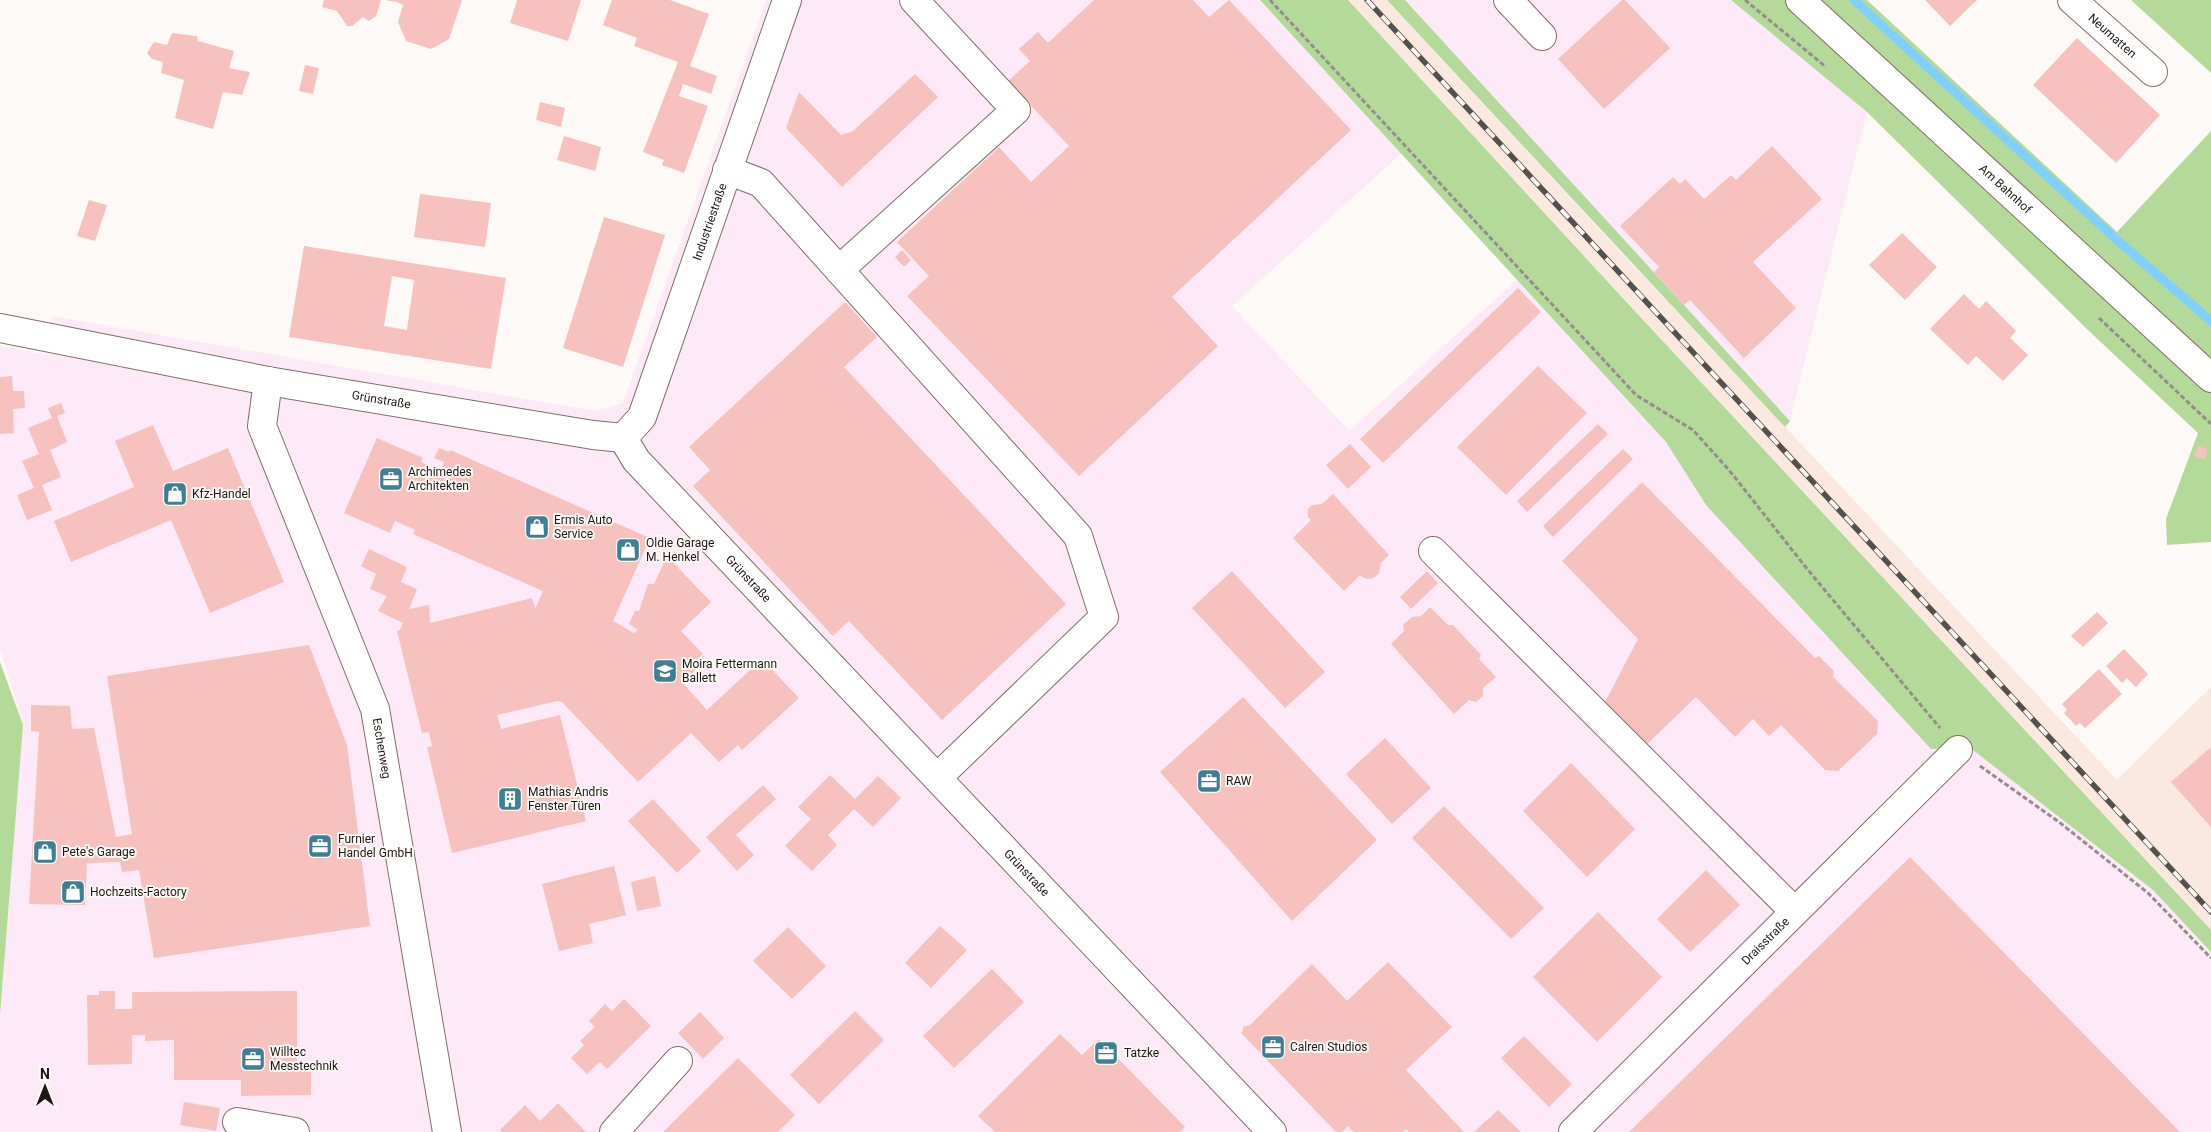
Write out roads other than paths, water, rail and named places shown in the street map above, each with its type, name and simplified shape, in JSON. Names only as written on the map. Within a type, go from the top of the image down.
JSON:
[{"type":"street","name":"Industriestraße","points":[[623,438],[642,417],[788,0]]},
{"type":"street","points":[[839,270],[1016,110],[914,0]]},
{"type":"street","points":[[1508,0],[1542,36]]},
{"type":"street","name":"Am Bahnhof","points":[[1800,0],[2211,378]]},
{"type":"street","name":"Neumatten","points":[[2072,0],[2152,72]]},
{"type":"street","points":[[727,170],[761,183],[1078,536],[1104,617],[938,777]]},
{"type":"street","name":"Grünstraße","points":[[0,328],[268,381],[593,435],[623,438],[636,460],[1272,1132]]},
{"type":"street","name":"Eschenweg","points":[[268,381],[262,426],[375,709],[447,1132]]},
{"type":"street","points":[[1433,551],[1794,911]]},
{"type":"street","name":"Draisstraße","points":[[1573,1132],[1958,750]]},
{"type":"street","points":[[614,1132],[678,1061]]},
{"type":"street","points":[[237,1122],[295,1132]]},
{"type":"waterway","points":[[1854,0],[2118,241],[2211,321]]},
{"type":"railway","points":[[1367,0],[2211,912]]},
{"type":"place","name":"Archimedes Architekten","points":[[391,479]]},
{"type":"place","name":"Kfz-Handel","points":[[175,494]]},
{"type":"place","name":"Ermis Auto Service","points":[[537,527]]},
{"type":"place","name":"Oldie Garage M. Henkel","points":[[628,550]]},
{"type":"place","name":"Moira Fettermann Ballett","points":[[665,671]]},
{"type":"place","name":"RAW","points":[[1209,781]]},
{"type":"place","name":"Mathias Andris Fenster Türen","points":[[510,799]]},
{"type":"place","name":"Furnier Handel GmbH","points":[[320,846]]},
{"type":"place","name":"Pete's Garage","points":[[45,852]]},
{"type":"place","name":"Hochzeits-Factory","points":[[73,892]]},
{"type":"place","name":"Calren Studios","points":[[1273,1047]]},
{"type":"place","name":"Tatzke","points":[[1106,1053]]},
{"type":"place","name":"Willtec Messtechnik","points":[[253,1059]]}]
